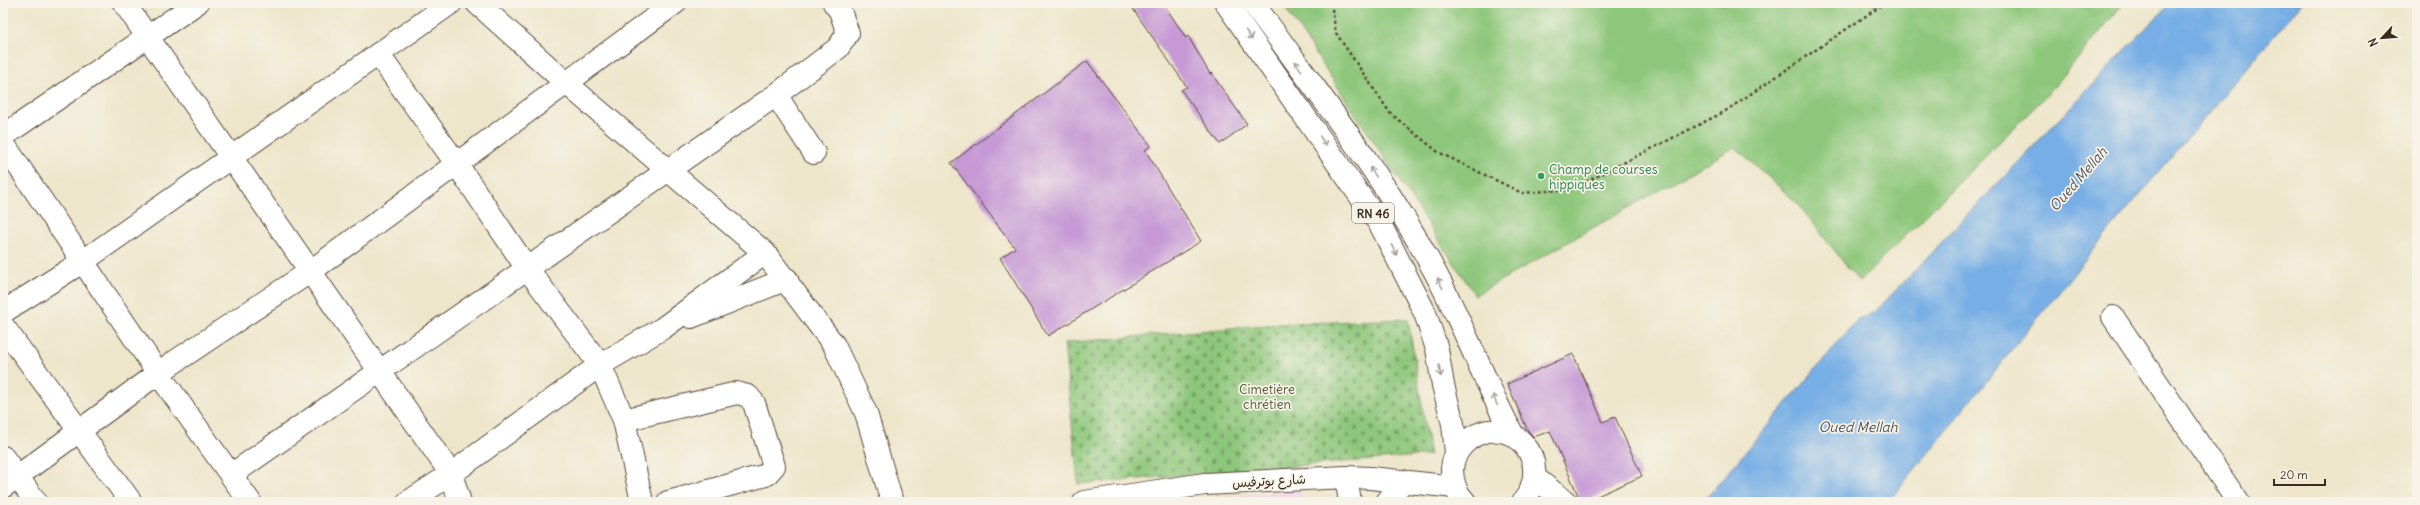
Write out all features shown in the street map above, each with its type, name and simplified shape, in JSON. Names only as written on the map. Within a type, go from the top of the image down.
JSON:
[{"type":"main road","points":[[124,3],[451,474],[460,502]]},
{"type":"main road","points":[[3,136],[197,3]]},
{"type":"main road","points":[[3,312],[82,262],[451,3]]},
{"type":"main road","points":[[477,3],[565,82],[765,253],[787,280],[834,345],[866,413],[892,502]]},
{"type":"main road","points":[[10,482],[158,373],[310,271],[565,82],[675,3]]},
{"type":"main road","points":[[231,475],[526,267],[776,95],[845,41],[848,33],[846,24],[834,3]]},
{"type":"main road","name":"RN 46","points":[[1226,3],[1381,226],[1425,313],[1437,349],[1443,385],[1453,424],[1456,453]]},
{"type":"main road","name":"RN 46","points":[[1253,3],[1343,128],[1436,273],[1513,435]]},
{"type":"main road","points":[[378,54],[456,163],[526,267],[600,365],[624,420],[642,502]]},
{"type":"main road","points":[[776,95],[814,153]]},
{"type":"main road","points":[[3,143],[158,373],[250,502]]},
{"type":"main road","points":[[408,502],[451,474],[600,365],[663,328],[765,253]]},
{"type":"main road","points":[[663,328],[787,280]]},
{"type":"main road","points":[[2113,317],[2238,502]]},
{"type":"main road","points":[[3,326],[132,502]]},
{"type":"main road","points":[[624,420],[738,393],[748,396],[754,403],[774,466],[771,472],[766,475],[668,502]]},
{"type":"main road","points":[[1460,495],[1452,464],[1456,453],[1463,444],[1474,435],[1487,431],[1500,431],[1513,435],[1523,443],[1531,453],[1535,465],[1530,494],[1566,502]]},
{"type":"main road","points":[[3,457],[10,482],[36,502]]},
{"type":"main road","points":[[1346,477],[1350,502]]},
{"type":"main road","name":"شارع بوترفيس","points":[[1084,502],[1205,484],[1346,477],[1403,481],[1460,495]]},
{"type":"main road","points":[[1387,502],[1403,481]]},
{"type":"path","points":[[1331,3],[1336,33],[1390,113],[1438,152],[1522,193],[1572,189],[1724,112],[1885,3]]},
{"type":"shaded area","points":[[1300,489],[1302,502],[1180,502]]},
{"type":"green space","name":"Champ de courses hippiques","points":[[1282,3],[2124,3],[2048,94],[1859,282],[1798,204],[1735,147],[1475,295]]},
{"type":"green space","name":"Cimetière chrétien","points":[[1408,319],[1430,455],[1078,484],[1064,343],[1276,324]]},
{"type":"water","name":"Oued Mellah","points":[[2170,3],[2302,3],[2114,225],[1888,502],[1703,502],[1856,321],[1875,312]]},
{"type":"building","points":[[1129,3],[1163,3],[1186,38],[1188,36],[1210,74],[1211,73],[1247,124],[1220,144],[1181,90],[1187,87]]},
{"type":"building","points":[[1087,61],[1151,146],[1145,150],[1201,241],[1048,336],[1000,258],[1015,248],[951,163]]},
{"type":"building","points":[[1573,354],[1603,422],[1615,417],[1642,476],[1584,502],[1581,502],[1550,431],[1534,437],[1528,431],[1507,384]]},
{"type":"place","name":"Champ de courses hippiques","points":[[1541,176]]}]
